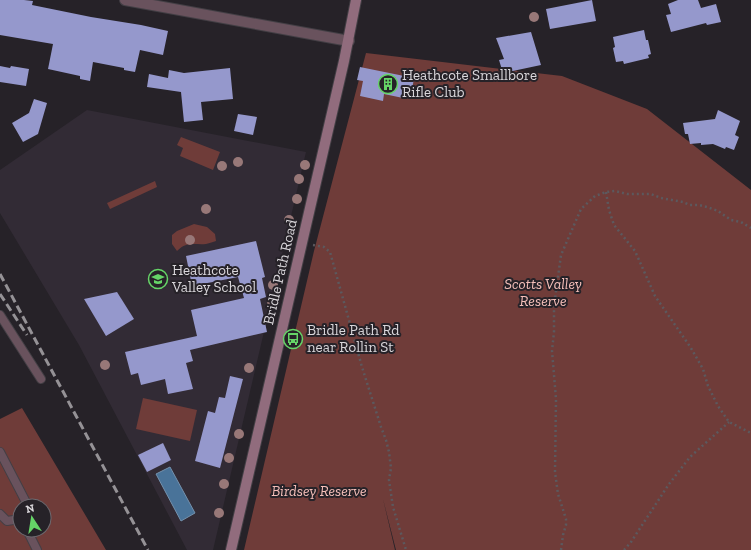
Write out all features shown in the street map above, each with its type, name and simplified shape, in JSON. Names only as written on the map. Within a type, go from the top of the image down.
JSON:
[{"type":"street","points":[[126,0],[349,41]]},
{"type":"street","name":"Bridle Path Road","points":[[231,550],[349,41],[356,0]]},
{"type":"lane","points":[[0,314],[41,379]]},
{"type":"lane","points":[[0,452],[24,498]]},
{"type":"lane","points":[[0,514],[7,521],[12,520]]},
{"type":"lane","points":[[31,538],[37,550]]},
{"type":"path","points":[[561,550],[562,535],[566,525],[566,519],[558,494],[555,472],[556,399],[552,351],[554,332],[554,298],[561,255],[581,209],[595,196],[606,192],[615,191],[627,194],[651,194],[690,205],[699,204],[718,211],[731,220],[741,222],[751,228]]},
{"type":"path","points":[[606,192],[609,210],[614,225],[636,251],[655,296],[691,348],[703,369],[708,386],[718,406],[729,422],[751,433]]},
{"type":"path","points":[[311,245],[324,247],[330,252],[362,367],[386,440],[391,468],[389,480],[393,507],[406,550]]},
{"type":"path","points":[[624,550],[631,542],[669,484],[690,457],[729,422]]},
{"type":"shaded area","name":"Heathcote Valley School","points":[[87,110],[306,152],[213,550],[187,550],[79,345],[0,213],[0,170]]},
{"type":"green space","name":"Scotts Valley Reserve","points":[[366,53],[562,76],[647,109],[751,190],[751,550],[396,550],[383,499],[395,550],[244,550],[314,251]]},
{"type":"green space","points":[[181,137],[220,152],[213,170],[180,156],[183,148],[177,145]]},
{"type":"green space","points":[[155,181],[157,187],[110,209],[107,203]]},
{"type":"green space","points":[[194,224],[207,227],[215,234],[216,241],[206,244],[187,245],[177,251],[172,244],[172,235],[177,231]]},
{"type":"green space","points":[[143,398],[197,410],[190,441],[136,429]]},
{"type":"green space","points":[[22,408],[106,550],[0,550],[0,419]]},
{"type":"water","points":[[170,467],[195,513],[181,521],[156,474]]},
{"type":"building","points":[[0,0],[33,1],[32,5],[168,31],[163,55],[140,50],[135,72],[124,70],[124,68],[93,62],[90,81],[80,79],[80,76],[48,69],[53,44],[0,35]]},
{"type":"building","points":[[592,0],[596,21],[550,29],[546,9]]},
{"type":"building","points":[[678,0],[698,0],[701,8],[716,4],[721,22],[707,25],[706,23],[671,32],[666,15],[671,14],[668,4]]},
{"type":"building","points":[[644,30],[651,54],[648,55],[649,58],[624,64],[623,61],[616,62],[613,48],[615,47],[613,37]]},
{"type":"building","points":[[531,32],[541,65],[503,73],[499,60],[504,59],[496,38]]},
{"type":"building","points":[[0,66],[29,69],[26,86],[0,82]]},
{"type":"building","name":"Heathcote Smallbore Rifle Club","points":[[360,67],[414,78],[412,90],[405,88],[403,98],[384,94],[383,101],[360,96],[363,81],[357,80]]},
{"type":"building","points":[[230,68],[233,99],[201,102],[203,120],[184,122],[181,92],[147,87],[149,74],[168,78],[169,70],[184,73]]},
{"type":"building","points":[[34,99],[47,103],[38,134],[23,142],[12,123],[29,113]]},
{"type":"building","points":[[718,110],[740,121],[735,135],[739,137],[734,150],[726,147],[725,149],[713,144],[690,144],[688,134],[685,134],[683,123],[715,119]]},
{"type":"building","points":[[238,114],[257,117],[253,135],[234,131]]},
{"type":"building","points":[[256,241],[265,277],[262,278],[266,297],[260,299],[267,332],[190,350],[193,361],[186,363],[193,389],[168,394],[165,379],[141,385],[138,373],[131,375],[125,352],[197,336],[191,310],[244,298],[238,277],[192,286],[186,256]]},
{"type":"building","points":[[117,292],[134,319],[106,336],[84,299]]},
{"type":"building","points":[[230,376],[243,379],[220,468],[195,461],[208,411],[215,413],[219,397],[225,398]]},
{"type":"building","points":[[163,443],[171,460],[147,472],[138,455]]},
{"type":"railway","points":[[0,274],[148,550]]},
{"type":"railway","points":[[0,294],[27,335]]},
{"type":"place","name":"Heathcote Smallbore Rifle Club","points":[[388,84]]},
{"type":"place","name":"Heathcote Valley School","points":[[158,279]]},
{"type":"place","name":"Bridle Path Rd near Rollin St","points":[[293,339]]},
{"type":"park label","name":"Birdsey Reserve","points":[[319,491]]}]
